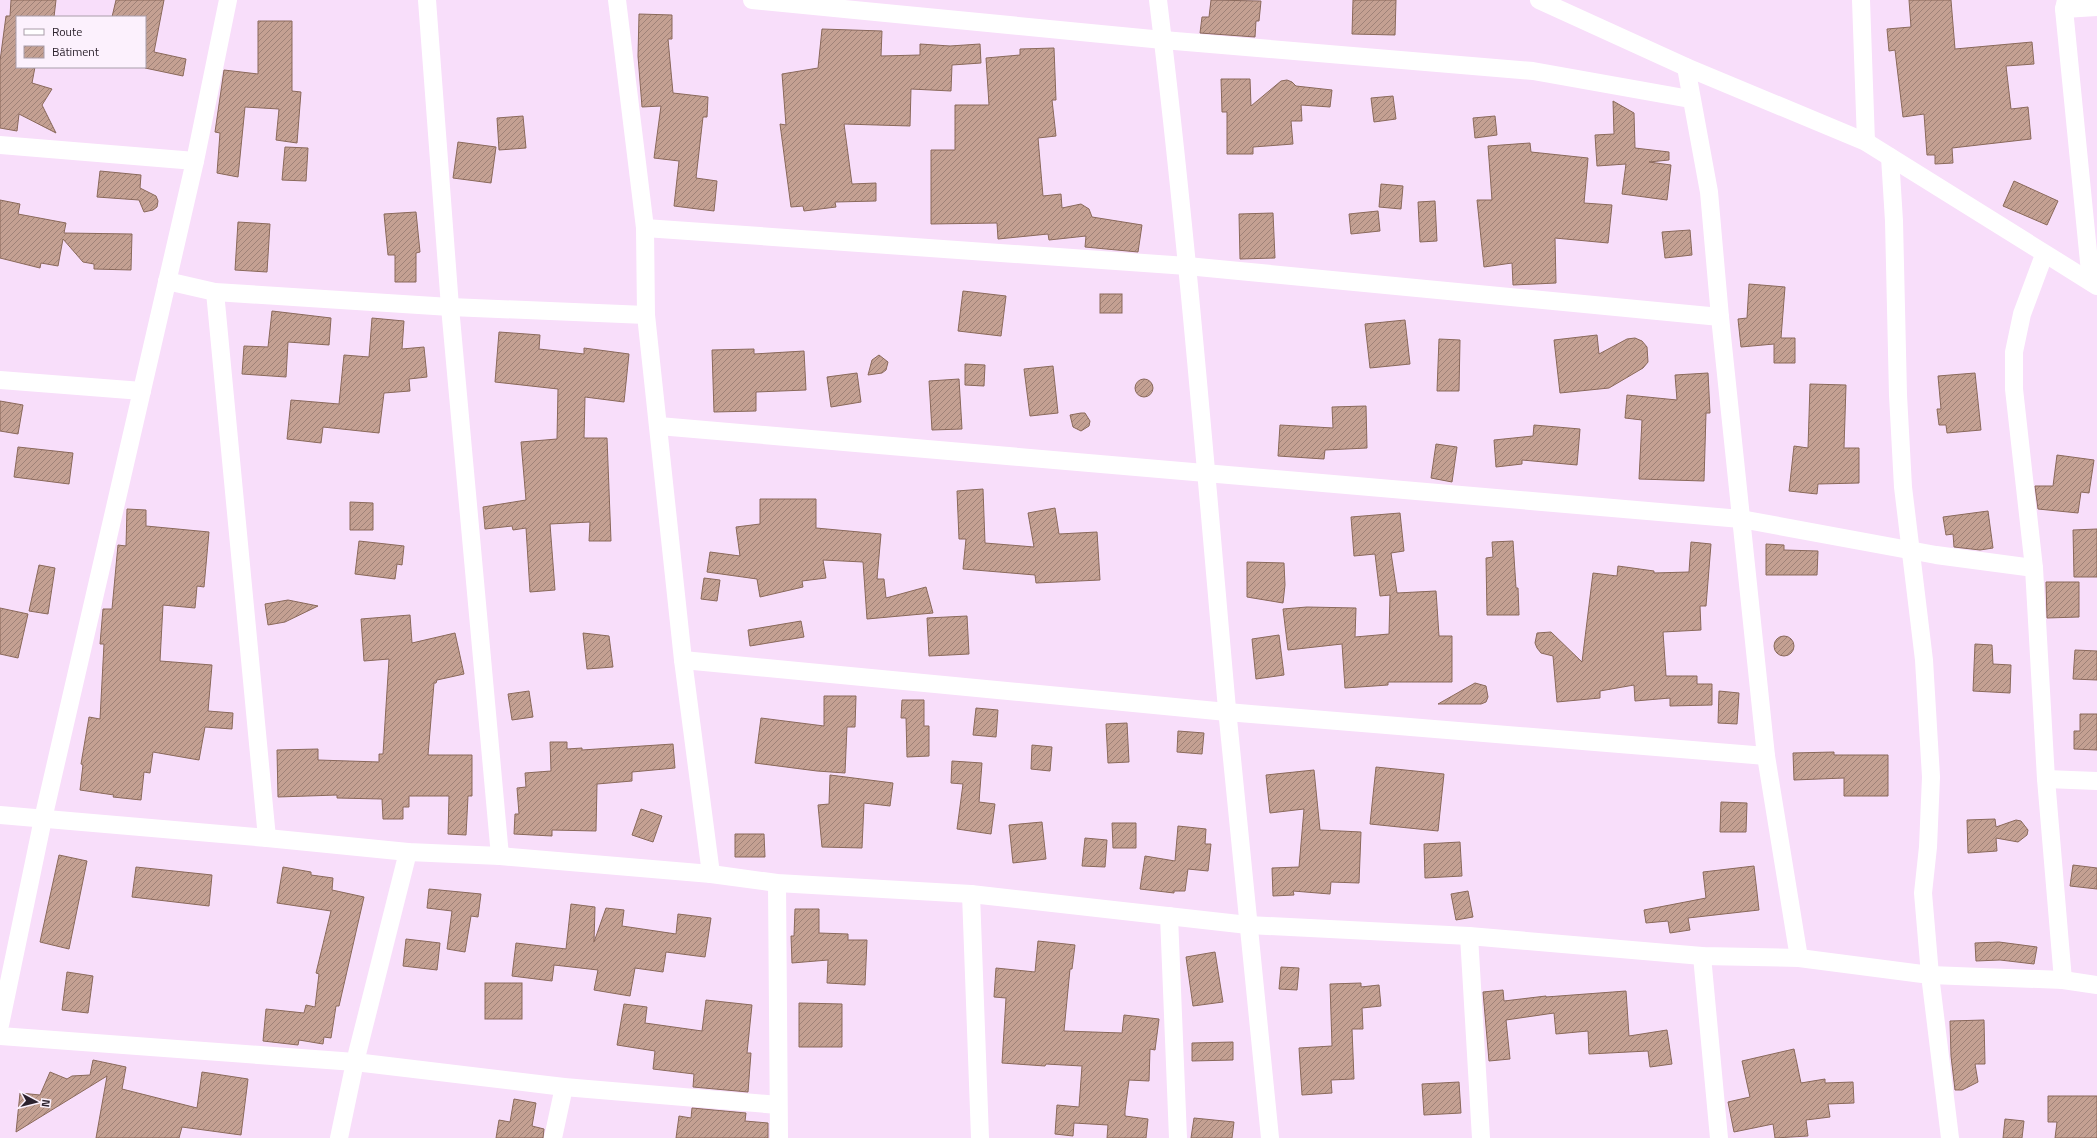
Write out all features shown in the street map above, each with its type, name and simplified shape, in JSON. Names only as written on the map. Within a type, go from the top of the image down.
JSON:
[{"type":"street","points":[[0,1025],[43,819],[195,161],[228,0]]},
{"type":"street","points":[[428,0],[450,307],[500,856]]},
{"type":"street","points":[[617,0],[645,228],[646,315],[683,660],[711,874]]},
{"type":"street","points":[[752,0],[1163,40],[1533,71],[1690,99]]},
{"type":"street","points":[[1158,0],[1187,266],[1207,474],[1227,712],[1270,1138]]},
{"type":"street","points":[[1539,0],[1686,67],[1866,142],[2044,255],[2094,284]]},
{"type":"street","points":[[1861,0],[1866,142]]},
{"type":"street","points":[[2094,284],[2065,5],[2097,7]]},
{"type":"street","points":[[1686,67],[1690,99],[1709,192],[1720,317],[1766,756],[1799,958]]},
{"type":"street","points":[[0,145],[195,161]]},
{"type":"street","points":[[1890,157],[1894,220],[1898,395],[1903,487],[1924,660],[1931,777],[1928,847],[1923,893],[1930,975],[1950,1138]]},
{"type":"street","points":[[645,228],[1187,266],[1720,317]]},
{"type":"street","points":[[2044,255],[2022,314],[2014,352],[2014,389],[2034,568],[2046,779],[2063,980]]},
{"type":"street","points":[[167,281],[216,292],[450,307],[646,315]]},
{"type":"street","points":[[216,292],[267,838]]},
{"type":"street","points":[[0,380],[142,391]]},
{"type":"street","points":[[659,426],[1741,519],[1911,550],[2034,568]]},
{"type":"street","points":[[683,660],[1227,712],[1766,756]]},
{"type":"street","points":[[2046,779],[2097,780]]},
{"type":"street","points":[[0,815],[267,838],[408,852],[500,856],[711,874],[777,883],[971,894],[1248,925],[1468,936],[1702,956],[1799,958],[1930,975],[2063,980],[2097,985]]},
{"type":"street","points":[[339,1138],[355,1062],[408,852]]},
{"type":"street","points":[[777,883],[779,1138]]},
{"type":"street","points":[[971,894],[980,1138]]},
{"type":"street","points":[[1169,916],[1178,1138]]},
{"type":"street","points":[[1468,936],[1481,1138]]},
{"type":"street","points":[[1702,956],[1719,1138]]},
{"type":"street","points":[[0,1036],[355,1062],[564,1087],[778,1105]]},
{"type":"street","points":[[553,1138],[564,1087]]},
{"type":"building","points":[[11,0],[56,0],[54,16],[16,16],[16,68],[35,68],[32,83],[52,89],[42,105],[56,133],[19,114],[17,131],[0,128],[0,61],[6,16],[10,16]]},
{"type":"building","points":[[116,0],[164,0],[154,52],[186,59],[183,76],[145,68],[146,16],[112,16]]},
{"type":"building","points":[[1211,0],[1261,1],[1259,21],[1256,21],[1255,37],[1200,33],[1202,17],[1209,17]]},
{"type":"building","points":[[1353,0],[1396,0],[1395,35],[1352,34]]},
{"type":"building","points":[[1909,0],[1951,0],[1955,49],[2032,42],[2034,64],[2006,66],[2011,109],[2028,107],[2031,139],[1952,148],[1953,163],[1935,164],[1935,155],[1927,155],[1924,114],[1903,117],[1895,50],[1889,51],[1887,29],[1911,27]]},
{"type":"building","points":[[639,14],[672,15],[672,39],[668,39],[673,93],[708,97],[707,117],[703,117],[696,178],[717,181],[714,211],[674,206],[679,161],[654,158],[661,106],[642,107],[638,56]]},
{"type":"building","points":[[258,21],[292,21],[292,91],[301,92],[297,143],[276,140],[279,109],[245,107],[238,177],[217,173],[220,133],[215,132],[224,70],[258,74]]},
{"type":"building","points":[[822,29],[882,31],[881,56],[920,55],[920,44],[950,46],[980,44],[981,63],[952,65],[951,91],[911,89],[910,126],[844,124],[852,184],[876,183],[876,201],[835,202],[836,207],[804,211],[803,206],[791,207],[780,124],[786,125],[782,74],[818,68]]},
{"type":"building","points":[[1054,48],[1056,100],[1052,100],[1056,136],[1038,138],[1043,196],[1061,194],[1062,208],[1081,204],[1089,209],[1092,217],[1142,225],[1138,252],[1085,247],[1086,236],[1049,240],[1048,234],[998,239],[997,223],[931,224],[931,150],[955,150],[955,105],[989,105],[986,58],[1020,55],[1020,49]]},
{"type":"building","points":[[1221,79],[1250,79],[1251,106],[1281,81],[1287,80],[1296,86],[1332,90],[1330,107],[1301,105],[1302,121],[1291,121],[1293,144],[1253,147],[1253,154],[1227,154],[1227,112],[1222,112]]},
{"type":"building","points":[[1393,96],[1396,119],[1374,122],[1371,98]]},
{"type":"building","points":[[1613,101],[1634,113],[1635,148],[1669,152],[1669,160],[1649,162],[1671,165],[1667,200],[1622,194],[1626,164],[1597,166],[1595,135],[1614,134]]},
{"type":"building","points":[[523,116],[526,148],[499,150],[497,118]]},
{"type":"building","points":[[1495,116],[1497,135],[1475,138],[1473,118]]},
{"type":"building","points":[[458,142],[496,147],[491,183],[453,178]]},
{"type":"building","points":[[1530,143],[1531,152],[1588,158],[1584,203],[1612,205],[1608,243],[1555,238],[1556,283],[1513,285],[1512,263],[1484,267],[1477,200],[1492,200],[1488,146]]},
{"type":"building","points":[[285,147],[308,148],[306,181],[282,180]]},
{"type":"building","points":[[100,171],[141,175],[140,188],[156,196],[158,201],[157,207],[153,210],[144,212],[139,200],[97,197]]},
{"type":"building","points":[[2014,181],[2058,201],[2047,225],[2003,206]]},
{"type":"building","points":[[1381,184],[1403,186],[1401,209],[1379,207]]},
{"type":"building","points":[[0,200],[20,204],[18,214],[66,223],[64,233],[132,234],[131,270],[94,269],[94,264],[83,262],[63,239],[58,266],[41,263],[40,268],[0,258]]},
{"type":"building","points":[[1435,201],[1437,241],[1420,242],[1418,202]]},
{"type":"building","points":[[1378,211],[1380,231],[1351,234],[1349,214]]},
{"type":"building","points":[[416,212],[420,252],[416,253],[416,282],[395,282],[395,255],[388,255],[384,214]]},
{"type":"building","points":[[1273,213],[1275,258],[1240,259],[1239,214]]},
{"type":"building","points":[[238,222],[270,224],[267,272],[235,270]]},
{"type":"building","points":[[1690,230],[1692,255],[1665,258],[1662,232]]},
{"type":"building","points":[[1749,284],[1785,287],[1781,338],[1795,338],[1795,363],[1774,363],[1774,344],[1741,347],[1738,319],[1747,318]]},
{"type":"building","points":[[963,291],[1006,296],[1001,336],[958,331]]},
{"type":"building","points":[[1100,294],[1122,294],[1122,313],[1100,313]]},
{"type":"building","points":[[272,311],[331,318],[329,345],[288,342],[286,377],[242,374],[244,346],[268,347]]},
{"type":"building","points":[[372,318],[404,321],[402,349],[424,347],[427,377],[409,379],[410,391],[384,393],[379,433],[323,427],[321,443],[287,439],[291,400],[339,404],[344,355],[369,357]]},
{"type":"building","points":[[1405,320],[1410,364],[1370,368],[1365,324]]},
{"type":"building","points":[[499,332],[540,335],[539,349],[584,354],[584,348],[629,354],[624,402],[585,397],[584,438],[607,438],[611,541],[589,541],[590,522],[550,524],[555,590],[530,592],[526,528],[513,530],[512,526],[485,529],[483,507],[526,500],[521,442],[557,439],[558,389],[495,382]]},
{"type":"building","points":[[1597,335],[1599,354],[1627,339],[1635,338],[1642,341],[1647,347],[1648,362],[1643,368],[1609,388],[1560,393],[1554,340]]},
{"type":"building","points":[[1439,339],[1460,340],[1459,391],[1437,391]]},
{"type":"building","points":[[754,349],[754,354],[804,351],[806,390],[756,392],[756,411],[714,412],[712,350]]},
{"type":"building","points":[[879,355],[888,362],[886,370],[882,373],[868,375],[872,360]]},
{"type":"building","points":[[965,364],[985,365],[984,386],[965,385]]},
{"type":"building","points":[[1053,366],[1058,413],[1030,416],[1024,369]]},
{"type":"building","points":[[857,373],[861,402],[831,407],[827,377]]},
{"type":"building","points":[[1708,373],[1710,413],[1706,413],[1704,481],[1639,479],[1642,420],[1625,418],[1627,395],[1677,400],[1675,375]]},
{"type":"building","points":[[1975,373],[1981,430],[1947,433],[1946,425],[1939,425],[1937,409],[1941,409],[1938,376]]},
{"type":"building","points":[[959,379],[962,429],[932,430],[929,381]]},
{"type":"building","points":[[1140,379],[1148,379],[1153,384],[1151,395],[1148,397],[1140,397],[1135,392],[1135,384]]},
{"type":"building","points":[[1810,384],[1846,385],[1844,448],[1859,448],[1859,483],[1818,484],[1817,494],[1789,491],[1794,446],[1808,448]]},
{"type":"building","points":[[0,401],[23,405],[18,434],[0,431]]},
{"type":"building","points":[[1366,406],[1367,448],[1325,450],[1324,459],[1278,456],[1280,425],[1333,428],[1332,407]]},
{"type":"building","points":[[1085,413],[1090,421],[1089,426],[1081,431],[1073,427],[1070,415]]},
{"type":"building","points":[[1534,425],[1580,429],[1577,465],[1522,460],[1522,464],[1496,467],[1494,440],[1533,436]]},
{"type":"building","points":[[1436,444],[1457,447],[1452,482],[1431,478]]},
{"type":"building","points":[[18,447],[73,453],[69,484],[14,477]]},
{"type":"building","points":[[2057,455],[2094,460],[2089,493],[2081,492],[2078,513],[2038,509],[2035,486],[2053,486]]},
{"type":"building","points":[[983,489],[985,543],[1034,547],[1028,513],[1055,508],[1059,534],[1097,532],[1100,580],[1036,583],[1035,575],[963,569],[966,539],[959,539],[957,491]]},
{"type":"building","points":[[760,499],[816,499],[816,528],[881,534],[877,579],[884,579],[886,598],[926,587],[933,613],[867,619],[863,562],[823,560],[826,578],[802,581],[803,587],[760,597],[757,579],[707,572],[710,552],[740,556],[736,527],[760,524]]},
{"type":"building","points":[[350,502],[373,503],[373,530],[350,530]]},
{"type":"building","points":[[127,509],[146,510],[146,526],[209,532],[204,587],[197,586],[195,608],[163,605],[160,661],[212,665],[208,711],[233,713],[232,729],[205,727],[199,760],[153,752],[150,773],[144,772],[141,800],[113,797],[114,795],[80,790],[83,765],[81,764],[89,717],[100,719],[104,644],[100,644],[103,609],[112,609],[118,545],[126,546]]},
{"type":"building","points":[[1988,511],[1993,548],[1980,550],[1954,547],[1953,534],[1946,535],[1943,517]]},
{"type":"building","points":[[1400,513],[1404,551],[1391,553],[1397,593],[1436,591],[1439,636],[1452,636],[1452,682],[1388,682],[1388,685],[1345,688],[1342,644],[1288,650],[1283,609],[1307,607],[1356,608],[1355,637],[1389,634],[1390,595],[1380,596],[1375,554],[1354,556],[1351,517]]},
{"type":"building","points":[[2097,529],[2097,577],[2074,577],[2073,530]]},
{"type":"building","points":[[359,541],[404,546],[402,565],[397,564],[395,579],[355,574]]},
{"type":"building","points":[[1513,541],[1519,615],[1487,615],[1486,558],[1493,557],[1492,542]]},
{"type":"building","points":[[1691,542],[1711,544],[1706,606],[1700,606],[1701,630],[1663,632],[1666,676],[1697,676],[1697,684],[1712,684],[1712,705],[1670,706],[1670,698],[1635,701],[1634,685],[1600,691],[1600,698],[1557,702],[1553,656],[1541,653],[1537,648],[1535,643],[1537,633],[1551,632],[1582,662],[1593,573],[1617,576],[1618,566],[1654,571],[1654,573],[1689,572]]},
{"type":"building","points":[[1766,544],[1784,545],[1784,550],[1818,551],[1817,575],[1766,575]]},
{"type":"building","points":[[1247,562],[1284,563],[1285,585],[1283,603],[1247,597]]},
{"type":"building","points":[[39,565],[55,568],[48,614],[29,611]]},
{"type":"building","points":[[704,578],[720,580],[717,601],[701,599]]},
{"type":"building","points":[[2046,582],[2079,582],[2079,617],[2047,618]]},
{"type":"building","points":[[288,600],[318,606],[285,622],[268,625],[265,604]]},
{"type":"building","points":[[0,608],[28,614],[18,658],[0,654]]},
{"type":"building","points":[[410,615],[412,643],[455,633],[464,674],[437,680],[436,683],[434,683],[428,755],[472,755],[472,796],[468,796],[466,835],[448,834],[449,796],[409,796],[409,807],[403,807],[403,819],[383,819],[382,799],[337,798],[337,795],[278,797],[277,750],[318,749],[318,760],[379,762],[379,754],[383,754],[389,659],[364,661],[361,619]]},
{"type":"building","points":[[967,616],[969,654],[929,656],[927,618]]},
{"type":"building","points":[[801,621],[804,637],[750,646],[748,630]]},
{"type":"building","points":[[583,633],[609,636],[613,667],[587,669]]},
{"type":"building","points":[[1279,635],[1284,675],[1256,679],[1252,639]]},
{"type":"building","points":[[1784,636],[1791,639],[1794,646],[1791,653],[1784,656],[1777,653],[1774,646],[1777,639]]},
{"type":"building","points":[[1975,644],[1992,645],[1993,664],[2011,665],[2010,693],[1973,691]]},
{"type":"building","points":[[2075,650],[2097,651],[2097,680],[2073,679]]},
{"type":"building","points":[[1475,683],[1486,686],[1488,697],[1486,702],[1481,704],[1438,704]]},
{"type":"building","points":[[529,691],[533,717],[512,720],[508,694]]},
{"type":"building","points":[[1719,691],[1739,693],[1737,724],[1718,723]]},
{"type":"building","points":[[824,696],[856,696],[855,727],[847,727],[845,773],[755,763],[761,718],[824,726]]},
{"type":"building","points":[[902,700],[924,700],[924,726],[929,726],[929,756],[907,757],[906,718],[901,718]]},
{"type":"building","points":[[976,708],[998,710],[996,737],[973,735]]},
{"type":"building","points":[[2080,714],[2097,714],[2097,750],[2074,749],[2074,731],[2080,731]]},
{"type":"building","points":[[1127,723],[1129,762],[1108,763],[1106,724]]},
{"type":"building","points":[[1178,731],[1204,733],[1202,754],[1177,752]]},
{"type":"building","points":[[550,742],[567,742],[567,749],[582,748],[582,750],[673,744],[675,768],[632,772],[632,781],[597,784],[596,831],[552,830],[552,836],[514,834],[515,814],[519,814],[517,788],[526,787],[525,773],[551,771]]},
{"type":"building","points":[[1032,745],[1052,747],[1050,771],[1031,769]]},
{"type":"building","points":[[1834,752],[1834,755],[1888,755],[1888,796],[1844,796],[1844,778],[1794,780],[1793,753]]},
{"type":"building","points":[[952,761],[982,763],[979,802],[995,804],[991,834],[957,829],[963,784],[951,783]]},
{"type":"building","points":[[1376,767],[1444,774],[1438,831],[1370,824]]},
{"type":"building","points":[[1314,770],[1320,830],[1361,832],[1359,883],[1331,882],[1330,894],[1293,891],[1294,895],[1273,896],[1272,868],[1299,867],[1304,809],[1270,813],[1266,775]]},
{"type":"building","points":[[830,775],[893,783],[890,806],[864,803],[862,848],[822,847],[818,805],[829,804]]},
{"type":"building","points":[[1721,802],[1747,803],[1746,832],[1720,832]]},
{"type":"building","points":[[641,809],[662,816],[653,842],[632,835]]},
{"type":"building","points":[[1995,819],[1996,827],[2016,820],[2021,821],[2028,830],[2027,835],[2018,842],[1996,838],[1997,851],[1968,853],[1967,820]]},
{"type":"building","points":[[1042,822],[1046,859],[1013,863],[1009,825]]},
{"type":"building","points":[[1112,823],[1136,823],[1136,848],[1113,848]]},
{"type":"building","points":[[1178,826],[1206,829],[1205,844],[1211,844],[1208,871],[1188,869],[1185,891],[1174,891],[1174,893],[1140,889],[1145,856],[1175,861]]},
{"type":"building","points":[[735,834],[764,834],[765,857],[735,857]]},
{"type":"building","points":[[1085,838],[1107,840],[1105,867],[1082,866]]},
{"type":"building","points":[[1460,842],[1462,876],[1425,878],[1424,844]]},
{"type":"building","points":[[59,855],[87,861],[69,949],[40,942]]},
{"type":"building","points":[[2073,865],[2097,868],[2097,889],[2070,886]]},
{"type":"building","points":[[1754,866],[1759,910],[1688,918],[1690,930],[1670,933],[1668,921],[1646,923],[1644,910],[1706,898],[1703,872]]},
{"type":"building","points":[[136,867],[212,875],[209,906],[132,897]]},
{"type":"building","points":[[283,867],[311,872],[311,875],[333,878],[332,890],[364,897],[339,1006],[336,1006],[331,1038],[324,1037],[323,1044],[299,1040],[298,1045],[263,1041],[266,1009],[304,1013],[306,1005],[315,1007],[319,974],[316,973],[331,911],[277,903]]},
{"type":"building","points":[[429,889],[481,894],[478,917],[471,916],[465,952],[447,949],[452,911],[427,908]]},
{"type":"building","points":[[1468,891],[1473,917],[1456,920],[1451,894]]},
{"type":"building","points":[[571,904],[595,907],[594,942],[606,908],[624,910],[622,926],[676,934],[678,914],[711,918],[705,957],[666,952],[663,972],[635,968],[630,996],[594,990],[598,970],[554,965],[552,981],[512,976],[516,943],[566,949]]},
{"type":"building","points":[[795,909],[819,909],[819,933],[848,934],[848,940],[867,940],[865,985],[827,983],[828,960],[792,963],[791,936],[794,936]]},
{"type":"building","points":[[406,939],[440,943],[437,970],[403,966]]},
{"type":"building","points":[[1038,941],[1075,945],[1072,969],[1070,969],[1064,1031],[1122,1033],[1124,1015],[1159,1019],[1155,1050],[1150,1049],[1149,1081],[1129,1080],[1125,1111],[1125,1116],[1148,1119],[1146,1138],[1107,1138],[1108,1125],[1074,1123],[1073,1136],[1055,1134],[1057,1105],[1079,1107],[1082,1066],[1046,1064],[1045,1066],[1002,1063],[1006,998],[994,997],[996,968],[1035,972]]},
{"type":"building","points":[[1999,942],[2037,947],[2034,964],[2000,960],[1976,961],[1975,943]]},
{"type":"building","points":[[1215,952],[1223,1002],[1193,1006],[1186,957]]},
{"type":"building","points":[[1281,967],[1299,968],[1297,990],[1279,989]]},
{"type":"building","points":[[67,972],[93,976],[88,1013],[62,1010]]},
{"type":"building","points":[[485,983],[522,983],[522,1019],[485,1019]]},
{"type":"building","points":[[1361,983],[1361,987],[1379,985],[1381,1006],[1362,1008],[1363,1029],[1352,1029],[1354,1079],[1331,1080],[1332,1093],[1302,1095],[1299,1048],[1332,1046],[1330,984]]},
{"type":"building","points":[[1503,990],[1504,1001],[1546,996],[1626,991],[1629,1036],[1667,1030],[1672,1064],[1650,1067],[1648,1051],[1589,1054],[1588,1031],[1556,1034],[1554,1013],[1506,1020],[1510,1059],[1489,1061],[1483,992]]},
{"type":"building","points":[[706,1000],[752,1005],[747,1053],[751,1053],[748,1092],[693,1087],[694,1074],[653,1069],[655,1051],[617,1045],[624,1004],[647,1007],[645,1023],[702,1031]]},
{"type":"building","points":[[799,1003],[842,1004],[842,1047],[799,1047]]},
{"type":"building","points":[[1984,1020],[1985,1064],[1975,1064],[1978,1082],[1962,1090],[1955,1090],[1951,1056],[1950,1021]]},
{"type":"building","points":[[1233,1042],[1233,1060],[1192,1061],[1192,1043]]},
{"type":"building","points":[[1794,1049],[1801,1083],[1825,1079],[1825,1083],[1853,1082],[1854,1103],[1828,1104],[1830,1117],[1806,1120],[1808,1136],[1775,1138],[1773,1124],[1734,1132],[1728,1102],[1750,1097],[1742,1061]]},
{"type":"building","points":[[93,1060],[126,1067],[122,1089],[197,1108],[202,1072],[248,1079],[241,1135],[182,1127],[179,1138],[96,1138],[107,1076],[16,1132],[20,1093],[40,1095],[50,1072],[67,1079],[72,1076],[90,1075]]},
{"type":"building","points":[[1459,1082],[1461,1113],[1424,1115],[1422,1084]]},
{"type":"building","points":[[2048,1096],[2097,1096],[2097,1138],[2055,1138],[2057,1122],[2048,1122]]},
{"type":"building","points":[[514,1099],[536,1103],[532,1126],[544,1129],[543,1138],[496,1138],[499,1120],[510,1122]]},
{"type":"building","points":[[692,1108],[746,1113],[745,1121],[768,1123],[768,1138],[676,1138],[679,1116],[691,1118]]},
{"type":"building","points":[[1194,1118],[1234,1122],[1232,1138],[1191,1138]]},
{"type":"building","points":[[2005,1119],[2024,1121],[2022,1138],[2003,1138]]}]
